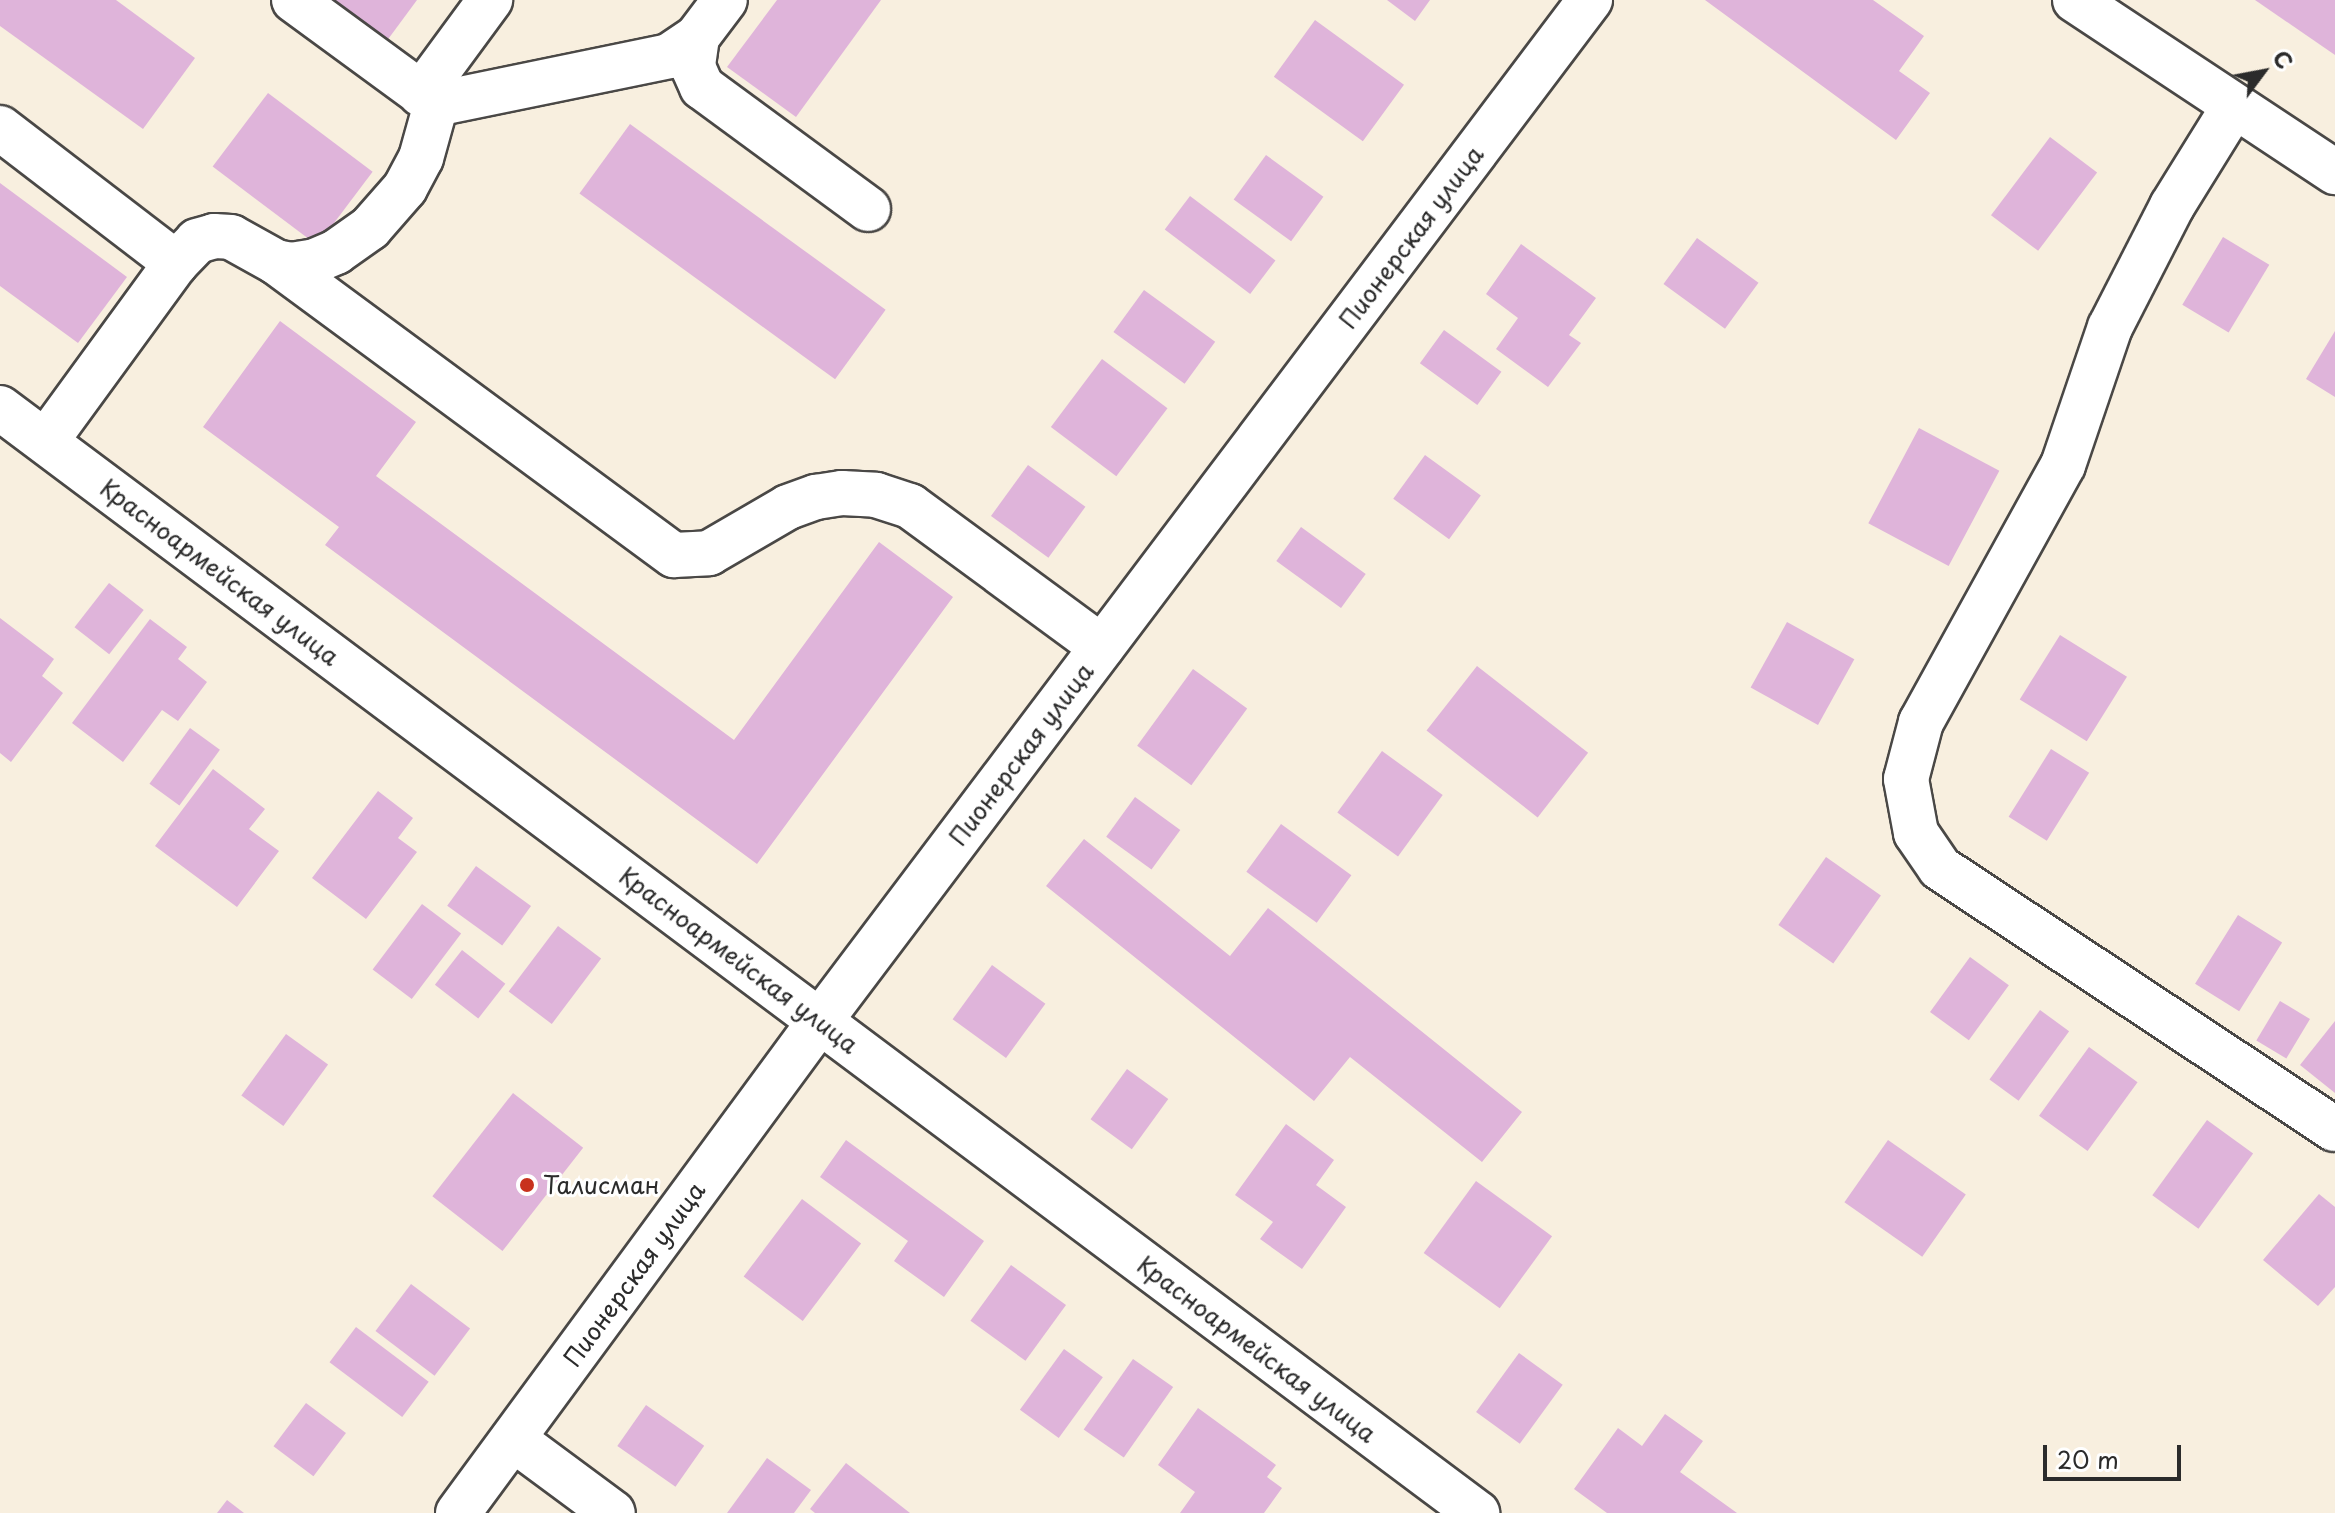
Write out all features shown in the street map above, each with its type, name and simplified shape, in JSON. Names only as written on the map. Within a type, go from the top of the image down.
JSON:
[{"type":"street","points":[[294,0],[429,99],[653,61],[681,50],[697,37],[725,0]]},
{"type":"street","points":[[276,262],[291,265],[315,261],[336,252],[370,228],[405,188],[421,158],[429,99],[490,0]]},
{"type":"street","name":"Пионерская улица","points":[[458,1513],[820,1021],[1590,0]]},
{"type":"street","points":[[2075,0],[2335,172]]},
{"type":"street","points":[[697,37],[693,67],[702,87],[868,209]]},
{"type":"street","points":[[2234,106],[2172,206],[2110,327],[2063,465],[1921,722],[1906,779],[1916,833],[1940,868],[2335,1129]]},
{"type":"street","points":[[0,128],[176,263]]},
{"type":"street","points":[[46,441],[176,263],[197,241],[214,236],[231,237],[276,262],[674,555],[709,553],[788,507],[816,497],[842,493],[876,495],[910,506],[1102,647]]},
{"type":"street","name":"Красноармейская улица","points":[[0,408],[1477,1513]]},
{"type":"street","points":[[513,1439],[613,1513]]},
{"type":"building","points":[[0,0],[116,0],[195,58],[143,129],[0,26]]},
{"type":"building","points":[[329,0],[417,0],[386,42]]},
{"type":"building","points":[[777,0],[881,0],[796,117],[727,67]]},
{"type":"building","points":[[1387,0],[1430,0],[1415,21]]},
{"type":"building","points":[[1705,0],[1873,0],[1924,36],[1899,71],[1930,93],[1896,140]]},
{"type":"building","points":[[2255,0],[2335,0],[2335,55]]},
{"type":"building","points":[[1315,20],[1404,85],[1363,141],[1274,77]]},
{"type":"building","points":[[268,93],[373,172],[317,245],[213,166]]},
{"type":"building","points":[[630,124],[886,310],[835,379],[579,194]]},
{"type":"building","points":[[2050,137],[2097,173],[2038,251],[1991,215]]},
{"type":"building","points":[[1266,155],[1323,197],[1291,241],[1234,199]]},
{"type":"building","points":[[0,183],[127,277],[78,343],[0,286]]},
{"type":"building","points":[[1190,196],[1275,260],[1250,294],[1165,230]]},
{"type":"building","points":[[2223,237],[2269,265],[2229,333],[2182,305]]},
{"type":"building","points":[[1697,238],[1758,283],[1725,329],[1663,284]]},
{"type":"building","points":[[1521,244],[1596,298],[1569,335],[1581,343],[1548,387],[1496,349],[1518,318],[1486,294]]},
{"type":"building","points":[[1144,290],[1215,342],[1185,384],[1113,332]]},
{"type":"building","points":[[280,321],[416,422],[376,476],[734,740],[879,542],[953,597],[757,864],[325,545],[339,527],[203,427]]},
{"type":"building","points":[[1444,330],[1501,372],[1477,405],[1420,363]]},
{"type":"building","points":[[2335,331],[2335,397],[2306,379]]},
{"type":"building","points":[[1102,359],[1167,408],[1116,476],[1051,427]]},
{"type":"building","points":[[1919,428],[1999,471],[1949,566],[1868,523]]},
{"type":"building","points":[[1425,455],[1481,496],[1449,539],[1393,499]]},
{"type":"building","points":[[1028,465],[1085,507],[1048,558],[991,516]]},
{"type":"building","points":[[1301,527],[1366,574],[1341,608],[1276,561]]},
{"type":"building","points":[[109,583],[144,610],[109,654],[75,627]]},
{"type":"building","points":[[0,618],[54,659],[42,676],[63,693],[11,762],[0,753]]},
{"type":"building","points":[[150,619],[187,647],[178,659],[207,682],[178,721],[162,710],[123,762],[72,723]]},
{"type":"building","points":[[1787,622],[1854,659],[1818,725],[1751,688]]},
{"type":"building","points":[[2060,635],[2127,677],[2087,741],[2020,699]]},
{"type":"building","points":[[1477,666],[1588,753],[1538,817],[1427,731]]},
{"type":"building","points":[[1193,669],[1247,708],[1191,785],[1137,746]]},
{"type":"building","points":[[190,728],[220,750],[179,806],[149,784]]},
{"type":"building","points":[[2051,749],[2089,773],[2047,841],[2009,817]]},
{"type":"building","points":[[1382,751],[1443,795],[1398,857],[1337,812]]},
{"type":"building","points":[[213,769],[265,809],[249,829],[279,851],[237,907],[155,846]]},
{"type":"building","points":[[378,791],[413,818],[398,838],[417,852],[366,919],[312,878]]},
{"type":"building","points":[[1135,797],[1180,830],[1152,870],[1106,837]]},
{"type":"building","points":[[1281,824],[1351,875],[1317,923],[1246,872]]},
{"type":"building","points":[[1084,839],[1230,956],[1268,908],[1522,1112],[1482,1162],[1350,1057],[1314,1101],[1046,886]]},
{"type":"building","points":[[1826,857],[1881,895],[1833,963],[1778,925]]},
{"type":"building","points":[[476,866],[531,906],[502,946],[447,906]]},
{"type":"building","points":[[422,904],[461,933],[412,999],[373,969]]},
{"type":"building","points":[[2238,915],[2282,943],[2239,1011],[2195,984]]},
{"type":"building","points":[[558,926],[601,958],[552,1024],[509,991]]},
{"type":"building","points":[[462,950],[505,984],[478,1019],[435,985]]},
{"type":"building","points":[[1970,957],[2009,985],[1969,1040],[1930,1012]]},
{"type":"building","points":[[992,965],[1045,1004],[1006,1058],[953,1019]]},
{"type":"building","points":[[2280,1001],[2310,1019],[2286,1058],[2256,1040]]},
{"type":"building","points":[[2040,1010],[2069,1031],[2019,1101],[1989,1080]]},
{"type":"building","points":[[2335,1021],[2335,1093],[2300,1065]]},
{"type":"building","points":[[286,1034],[328,1065],[283,1126],[241,1095]]},
{"type":"building","points":[[2089,1047],[2138,1082],[2088,1151],[2039,1116]]},
{"type":"building","points":[[1127,1069],[1168,1099],[1132,1149],[1091,1119]]},
{"type":"building","points":[[513,1093],[583,1148],[502,1251],[432,1196]]},
{"type":"building","points":[[2207,1120],[2253,1154],[2198,1229],[2152,1195]]},
{"type":"building","points":[[1286,1124],[1334,1160],[1316,1185],[1346,1207],[1302,1269],[1260,1239],[1273,1222],[1235,1195]]},
{"type":"building","points":[[846,1140],[984,1241],[944,1297],[894,1261],[908,1241],[820,1177]]},
{"type":"building","points":[[1888,1140],[1966,1194],[1922,1257],[1844,1202]]},
{"type":"building","points":[[1476,1181],[1552,1236],[1500,1308],[1424,1253]]},
{"type":"building","points":[[2319,1194],[2335,1207],[2335,1287],[2318,1306],[2263,1260]]},
{"type":"building","points":[[802,1199],[861,1244],[803,1321],[744,1276]]},
{"type":"building","points":[[1011,1265],[1066,1305],[1025,1361],[970,1321]]},
{"type":"building","points":[[411,1284],[470,1329],[435,1376],[375,1331]]},
{"type":"building","points":[[356,1327],[429,1382],[402,1417],[330,1362]]},
{"type":"building","points":[[1064,1349],[1103,1377],[1059,1438],[1020,1410]]},
{"type":"building","points":[[1519,1353],[1563,1385],[1520,1444],[1476,1412]]},
{"type":"building","points":[[1133,1359],[1173,1387],[1124,1458],[1084,1429]]},
{"type":"building","points":[[306,1403],[346,1433],[313,1476],[274,1446]]},
{"type":"building","points":[[646,1405],[704,1446],[675,1487],[617,1446]]},
{"type":"building","points":[[1198,1408],[1276,1465],[1267,1477],[1282,1488],[1264,1513],[1180,1513],[1195,1492],[1158,1465]]},
{"type":"building","points":[[1665,1414],[1703,1441],[1680,1472],[1737,1513],[1607,1513],[1574,1489],[1618,1428],[1642,1446]]},
{"type":"building","points":[[767,1458],[811,1490],[794,1513],[727,1513]]},
{"type":"building","points":[[846,1463],[910,1513],[815,1513],[810,1509]]},
{"type":"building","points":[[227,1500],[244,1513],[217,1513]]},
{"type":"place","name":"Талисман","points":[[527,1185]]}]
